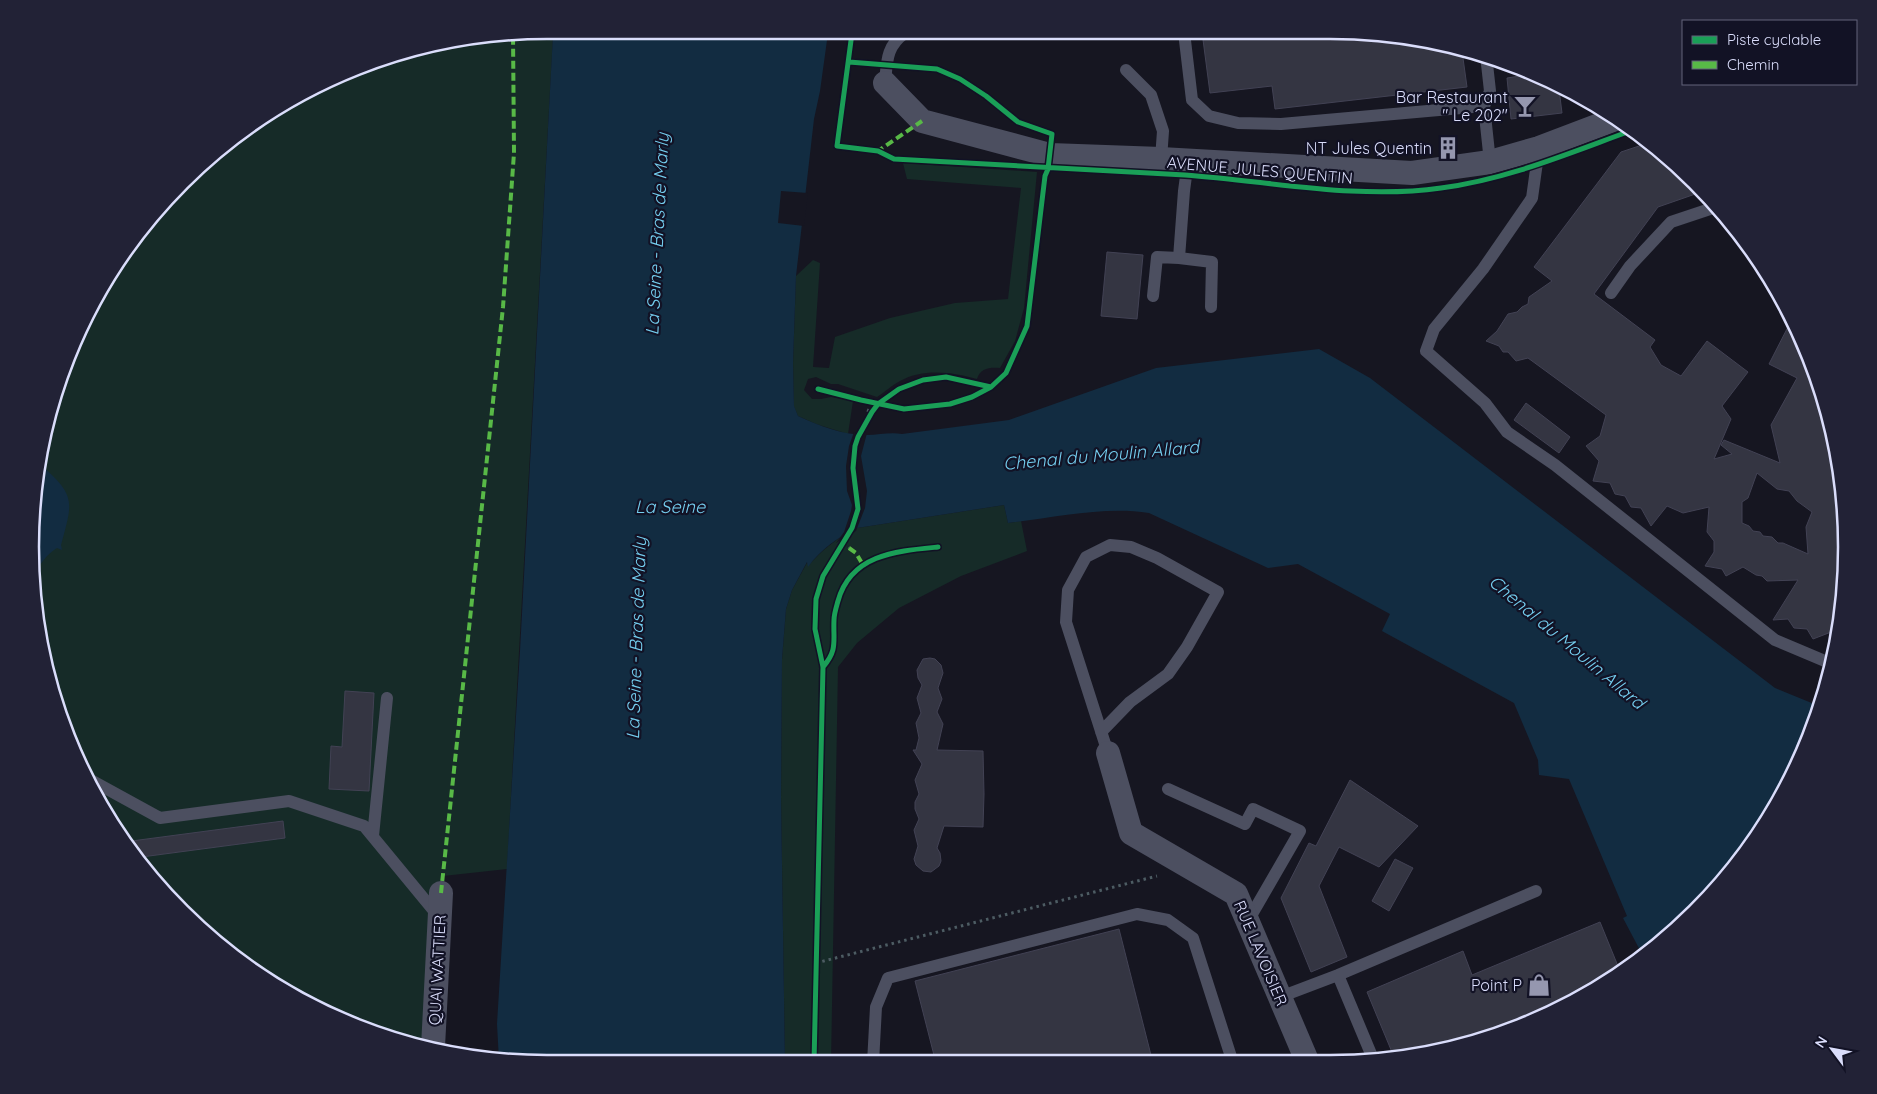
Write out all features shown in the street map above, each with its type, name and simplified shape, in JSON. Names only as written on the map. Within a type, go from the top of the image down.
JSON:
[{"type":"street","name":"AVENUE JULES QUENTIN","points":[[886,83],[922,122],[1050,155],[1161,159],[1412,173],[1490,162],[1539,148],[1608,122]]},
{"type":"street","name":"RUE LAVOISIER","points":[[1105,742],[1131,833],[1236,894],[1305,1055]]},
{"type":"street","name":"QUAI WATTIER","points":[[433,1042],[442,893]]},
{"type":"lane","points":[[886,83],[887,56],[896,39]]},
{"type":"lane","points":[[1185,39],[1192,100],[1209,116],[1238,123],[1281,124],[1484,106]]},
{"type":"lane","points":[[1487,64],[1490,91],[1484,106],[1490,162]]},
{"type":"lane","points":[[1126,70],[1151,95],[1163,131],[1161,159]]},
{"type":"lane","points":[[1539,148],[1532,198],[1483,269],[1434,328],[1426,351],[1485,403],[1507,432],[1555,465],[1775,640],[1825,661]]},
{"type":"lane","points":[[1179,258],[1188,161]]},
{"type":"lane","points":[[1610,293],[1630,266],[1671,222],[1709,209]]},
{"type":"lane","points":[[1152,296],[1156,257],[1212,262],[1211,306]]},
{"type":"lane","points":[[1110,545],[1131,547],[1157,558],[1218,592],[1187,647],[1168,674],[1130,702],[1105,742],[1066,622],[1068,590],[1086,557],[1110,545]]},
{"type":"lane","points":[[373,836],[387,698]]},
{"type":"lane","points":[[97,784],[160,818],[288,801],[364,826],[440,918]]},
{"type":"lane","points":[[1168,789],[1245,824],[1253,809],[1300,831],[1248,921]]},
{"type":"lane","points":[[1280,997],[1338,975],[1536,891]]},
{"type":"lane","points":[[873,1055],[876,1007],[888,978],[1137,914],[1168,920],[1193,938],[1230,1055]]},
{"type":"lane","points":[[1338,975],[1371,1053]]},
{"type":"path","points":[[822,658],[815,629],[816,599],[823,576],[852,528],[858,509],[853,468],[855,446],[858,437],[878,404],[898,389],[923,380],[946,378],[975,383]]},
{"type":"path","points":[[867,410],[872,412]]},
{"type":"path","points":[[843,544],[849,548]]},
{"type":"path","points":[[816,962],[1158,875]]},
{"type":"green space","points":[[553,39],[507,869],[443,876],[436,1042],[384,1028],[322,1003],[265,970],[212,929],[188,906],[165,882],[124,829],[91,772],[66,710],[56,679],[43,613],[39,547],[43,481],[56,415],[77,353],[91,322],[124,265],[144,238],[165,212],[212,165],[265,124],[322,91],[353,77],[415,56],[448,49],[481,43]]},
{"type":"green space","points":[[903,163],[1037,172],[1024,308],[1015,341],[1000,368],[983,370],[977,379],[938,372],[918,374],[894,384],[877,397],[838,384],[831,384],[816,377],[808,379],[804,390],[812,399],[831,397],[853,401],[848,434],[798,416],[794,407],[793,363],[796,276],[813,260],[820,263],[813,367],[829,368],[835,337],[890,318],[955,303],[1008,299],[1021,188],[907,179]]},
{"type":"green space","points":[[1004,505],[1008,523],[1021,521],[1027,551],[961,576],[899,608],[857,643],[838,667],[831,1055],[785,1055],[781,798],[782,659],[786,609],[792,590],[808,561],[808,566],[831,544],[857,528]]},
{"type":"water","name":"La Seine","points":[[553,39],[827,39],[814,119],[796,276],[793,363],[794,406],[798,416],[840,432],[858,435],[902,434],[1009,420],[1156,368],[1319,349],[1370,378],[1775,688],[1813,704],[1800,741],[1786,772],[1753,829],[1712,882],[1665,929],[1640,949],[1623,918],[1627,916],[1569,779],[1539,775],[1538,760],[1514,703],[1382,631],[1390,614],[1298,564],[1268,568],[1149,513],[1132,511],[1096,512],[1008,523],[1004,505],[857,528],[830,544],[808,567],[807,562],[792,590],[786,609],[782,659],[781,798],[785,1055],[514,1054],[499,1053],[497,1024],[520,651]]},
{"type":"water","points":[[45,469],[61,484],[66,492],[69,500],[69,509],[61,545],[62,550],[57,548],[40,564],[40,514]]},
{"type":"pier","points":[[781,191],[808,193],[804,226],[778,223]]},
{"type":"pier","points":[[854,432],[867,433],[861,456],[867,491],[865,508],[856,531],[836,543],[844,532],[852,505],[847,491],[846,466],[849,446]]},
{"type":"building","points":[[1203,39],[1330,39],[1396,43],[1463,56],[1467,87],[1275,109],[1272,86],[1210,93]]},
{"type":"building","points":[[1520,76],[1560,94],[1562,113],[1511,119],[1507,78]]},
{"type":"building","points":[[1641,145],[1665,165],[1695,194],[1658,207],[1594,294],[1655,340],[1650,347],[1661,365],[1681,376],[1707,341],[1748,372],[1722,406],[1731,419],[1714,459],[1732,454],[1721,445],[1724,440],[1780,463],[1771,425],[1797,378],[1769,364],[1788,327],[1800,353],[1821,415],[1834,481],[1838,547],[1837,580],[1830,632],[1813,639],[1807,629],[1794,628],[1788,619],[1773,620],[1798,580],[1767,581],[1762,576],[1756,575],[1743,567],[1726,576],[1722,569],[1705,566],[1714,552],[1714,541],[1707,532],[1709,507],[1683,513],[1667,506],[1651,526],[1641,508],[1631,507],[1625,496],[1615,494],[1610,483],[1593,481],[1599,461],[1586,446],[1600,436],[1606,415],[1528,358],[1516,361],[1508,352],[1503,352],[1499,346],[1486,341],[1497,331],[1508,314],[1517,312],[1528,304],[1529,297],[1552,281],[1534,267],[1621,152]],"holes":[[[1757,473],[1777,489],[1789,491],[1797,501],[1812,512],[1806,527],[1808,554],[1783,543],[1778,543],[1772,537],[1763,536],[1760,532],[1753,531],[1749,526],[1742,523],[1742,502],[1748,498]]]},
{"type":"building","points":[[1107,252],[1143,255],[1137,319],[1101,316]]},
{"type":"building","points":[[1526,403],[1570,437],[1559,453],[1514,420]]},
{"type":"building","points":[[923,659],[935,659],[941,665],[943,673],[938,688],[942,699],[937,712],[943,724],[937,750],[983,751],[984,794],[983,827],[944,826],[937,848],[941,861],[939,866],[931,872],[923,871],[916,865],[914,859],[918,846],[914,830],[919,819],[915,809],[915,802],[919,794],[915,780],[922,764],[913,750],[916,750],[919,738],[916,723],[921,713],[917,698],[922,685],[918,678],[917,670]]},
{"type":"building","points":[[345,691],[374,693],[369,791],[329,789],[331,746],[342,747]]},
{"type":"building","points":[[1350,780],[1418,826],[1379,867],[1339,847],[1319,886],[1347,957],[1311,972],[1281,898],[1309,843],[1316,846]]},
{"type":"building","points":[[283,821],[285,838],[144,857],[133,841]]},
{"type":"building","points":[[1395,859],[1413,868],[1389,911],[1372,901]]},
{"type":"building","points":[[1600,922],[1618,966],[1555,1003],[1524,1017],[1462,1038],[1392,1051],[1367,992],[1463,951],[1472,975]]},
{"type":"building","points":[[1119,929],[1151,1055],[934,1055],[915,981]]},
{"type":"marked path","points":[[441,893],[503,307],[514,153],[513,40]]},
{"type":"marked path","points":[[876,151],[922,121]]},
{"type":"marked path","points":[[849,548],[856,553],[863,565]]},
{"type":"cycle path","points":[[851,39],[837,146],[878,151],[894,159],[1185,175],[1345,191],[1409,191],[1466,184],[1515,172],[1624,133]]},
{"type":"cycle path","points":[[814,1055],[823,667],[815,629],[816,599],[823,576],[852,528],[858,509],[853,468],[855,446],[858,437],[878,404],[899,389],[923,380],[946,377],[991,387],[1006,373],[1027,326],[1045,176],[1048,169],[1052,134],[1018,122],[986,96],[960,79],[937,69],[849,62]]},
{"type":"cycle path","points":[[818,389],[904,409],[950,404],[972,397],[991,387]]},
{"type":"cycle path","points":[[823,667],[833,650],[834,618],[838,601],[844,585],[853,573],[865,564],[892,553],[938,547]]},
{"type":"place","name":"Bar Restaurant \" Le 202\"","points":[[1525,106]]},
{"type":"place","name":"NT Jules Quentin","points":[[1448,148]]},
{"type":"place","name":"Point P","points":[[1539,985]]},
{"type":"water label","name":"La Seine - Bras de Marly","points":[[657,234]]},
{"type":"water label","name":"Chenal du Moulin Allard","points":[[1101,455]]},
{"type":"water label","name":"La Seine - Bras de Marly","points":[[636,638]]},
{"type":"water label","name":"Chenal du Moulin Allard","points":[[1567,642]]}]
